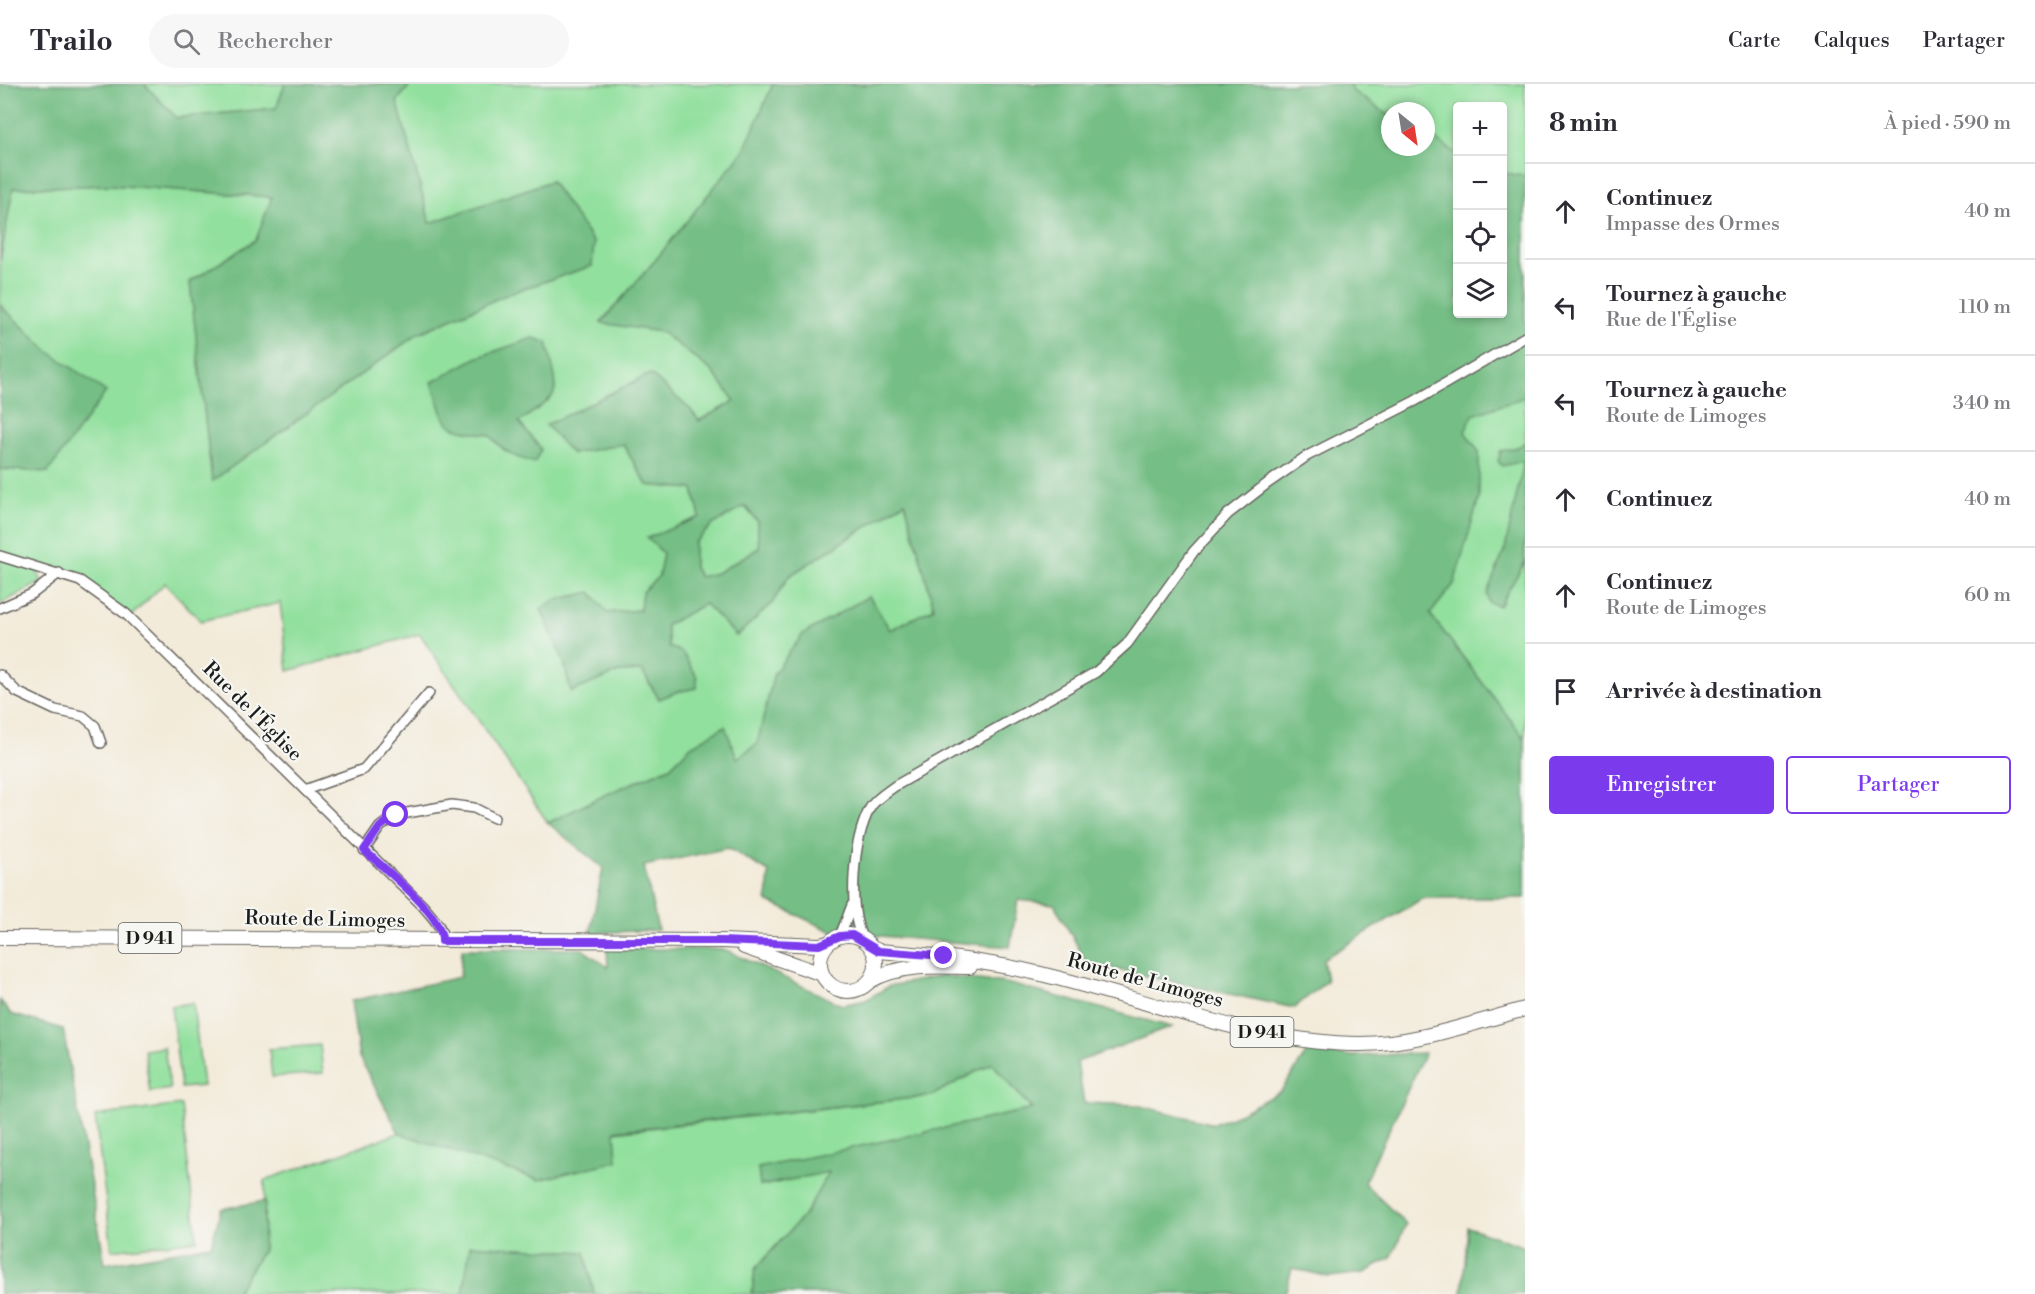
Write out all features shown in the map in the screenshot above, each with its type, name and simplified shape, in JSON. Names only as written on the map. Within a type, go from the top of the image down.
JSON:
[{"type":"main road","points":[[852,935],[867,944],[876,965],[870,981],[862,988],[843,991],[827,982],[822,974],[820,957],[834,940],[852,935]]},
{"type":"main road","name":"Route de Limoges","points":[[0,938],[722,941],[819,945],[834,940]]},
{"type":"main road","name":"Route de Limoges","points":[[722,941],[796,963],[822,974]]},
{"type":"main road","name":"Route de Limoges","points":[[867,944],[879,951],[977,960],[1238,1026],[1322,1042],[1362,1044],[1393,1041],[1422,1036],[1525,1009]]},
{"type":"main road","name":"Route de Limoges","points":[[870,981],[880,975],[925,967],[1003,966]]},
{"type":"street","points":[[867,944],[857,927],[854,900],[861,830],[872,805],[895,786],[1096,672],[1127,644],[1194,551],[1228,514],[1268,483],[1307,456],[1424,396],[1525,337]]},
{"type":"street","name":"Rue de l'Église","points":[[0,556],[80,581],[126,614],[423,906],[443,934],[442,941]]},
{"type":"street","points":[[0,608],[32,594],[59,573]]},
{"type":"street","points":[[0,675],[17,692],[55,710],[83,716],[95,726],[101,743]]},
{"type":"street","points":[[305,790],[364,769],[429,693]]},
{"type":"street","points":[[364,850],[380,827],[396,815],[453,805],[474,808],[494,818]]},
{"type":"street","points":[[834,940],[854,900]]},
{"type":"green space","points":[[0,84],[144,84],[177,118],[276,108],[285,84],[411,84],[397,101],[430,223],[551,181],[594,243],[592,266],[510,293],[419,333],[212,481],[190,282],[256,240],[272,197],[110,185],[13,188],[0,261]]},
{"type":"green space","points":[[144,84],[286,85],[276,108],[176,118]]},
{"type":"green space","points":[[411,84],[773,84],[745,150],[658,257],[601,322],[661,332],[712,371],[735,401],[698,421],[691,410],[572,454],[623,444],[647,485],[693,489],[700,517],[648,538],[663,553],[659,576],[642,592],[640,610],[607,613],[555,600],[541,609],[564,662],[571,692],[619,672],[642,671],[659,699],[676,692],[697,688],[669,647],[666,625],[705,603],[736,636],[772,603],[789,576],[905,502],[934,608],[890,630],[869,596],[774,673],[758,744],[737,759],[724,727],[691,746],[670,767],[548,823],[420,634],[288,671],[280,603],[201,621],[165,583],[130,617],[80,581],[0,556],[0,469],[48,472],[47,350],[0,305],[0,261],[12,188],[110,185],[272,197],[256,240],[190,282],[212,481],[419,333],[510,293],[592,266],[551,181],[430,223],[397,101]]},
{"type":"green space","points":[[773,84],[1349,84],[1353,91],[1381,110],[1381,156],[1435,156],[1435,139],[1453,151],[1453,318],[1507,318],[1507,174],[1525,176],[1525,397],[1473,415],[1465,432],[1479,452],[1479,498],[1454,584],[1430,614],[1525,739],[1525,898],[1423,898],[1323,959],[1327,981],[1294,1008],[1087,963],[1054,904],[1018,900],[1010,947],[833,932],[767,901],[769,872],[728,848],[644,866],[658,930],[590,933],[603,868],[548,823],[670,767],[691,746],[725,726],[737,758],[757,744],[774,673],[803,634],[869,596],[890,630],[934,608],[905,502],[789,576],[772,603],[737,636],[705,604],[666,625],[669,647],[682,652],[697,677],[697,688],[676,692],[659,699],[642,671],[619,672],[571,692],[564,662],[541,609],[555,600],[591,592],[607,613],[640,610],[642,592],[659,576],[663,553],[647,538],[700,517],[693,489],[647,485],[623,444],[572,454],[546,425],[650,374],[691,410],[699,421],[735,401],[712,371],[661,332],[601,323],[658,257],[744,150]],"holes":[[[745,506],[757,521],[759,548],[717,573],[700,577],[694,568],[694,543],[712,525]]]},
{"type":"green space","points":[[1349,84],[1525,84],[1525,176],[1507,174],[1507,102],[1453,102],[1453,151],[1435,139],[1435,102],[1381,102],[1381,110],[1353,91]]},
{"type":"green space","points":[[0,305],[47,350],[106,392],[48,472],[0,469]]},
{"type":"green space","points":[[533,338],[547,342],[556,383],[551,397],[519,422],[541,449],[535,462],[521,459],[510,453],[499,446],[490,435],[453,427],[444,417],[432,382],[476,358]]},
{"type":"green space","points":[[1525,373],[1525,739],[1430,614],[1454,584],[1479,452],[1464,432],[1482,396]]},
{"type":"green space","points":[[1525,442],[1525,562],[1499,606],[1488,602],[1487,593],[1505,549],[1524,461],[1502,466],[1498,461],[1501,451],[1518,447]]},
{"type":"green space","points":[[744,506],[757,521],[759,548],[717,573],[700,577],[694,568],[694,543],[712,525]]},
{"type":"green space","points":[[0,559],[37,570],[42,582],[0,604]]},
{"type":"green space","points":[[462,949],[582,949],[608,967],[607,949],[724,949],[842,1005],[866,1000],[889,986],[942,976],[1006,983],[1172,1027],[1077,1062],[1084,1103],[1136,1105],[1214,1124],[1241,1113],[1281,1091],[1307,1052],[1353,1056],[1425,1053],[1364,1183],[1406,1224],[1391,1258],[1364,1273],[1329,1277],[1292,1268],[1285,1294],[752,1294],[755,1269],[805,1214],[829,1172],[760,1186],[758,1168],[1032,1109],[992,1063],[931,1096],[615,1131],[617,1161],[539,1180],[399,1133],[359,1057],[351,1001],[460,977]]},
{"type":"green space","points":[[0,1000],[11,1014],[63,1029],[105,1264],[211,1245],[221,1209],[265,1201],[263,1250],[235,1294],[0,1294]]},
{"type":"green space","points":[[193,1003],[203,1086],[181,1088],[171,1006]]},
{"type":"green space","points":[[320,1045],[323,1073],[272,1077],[269,1049]]},
{"type":"green space","points":[[164,1047],[170,1089],[150,1092],[144,1050]]},
{"type":"green space","points":[[992,1063],[1032,1110],[758,1168],[761,1186],[830,1171],[805,1214],[755,1269],[752,1294],[594,1294],[585,1252],[463,1294],[235,1294],[263,1250],[265,1180],[399,1133],[539,1180],[615,1132],[931,1096]]},
{"type":"green space","points":[[181,1105],[197,1240],[112,1250],[95,1116]]},
{"type":"green space","points":[[1468,1227],[1525,1247],[1525,1294],[1462,1294]]},
{"type":"green space","points":[[470,1245],[585,1252],[594,1294],[463,1294]]},
{"type":"route","points":[[396,815],[380,827],[364,850],[423,906],[443,934],[442,941],[722,941],[819,945],[840,936],[852,935],[879,951],[944,956]]}]
